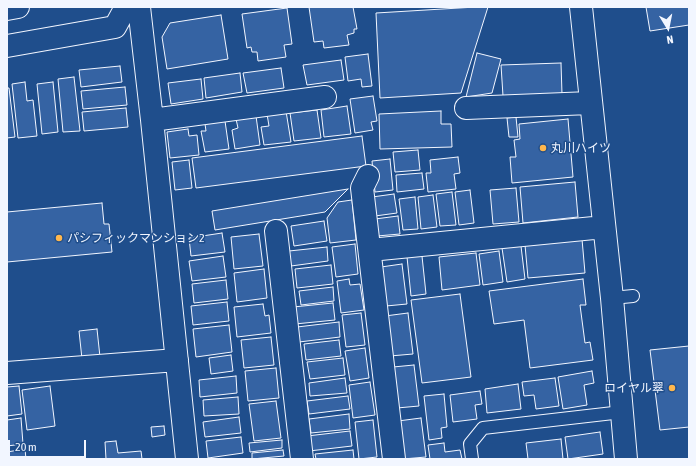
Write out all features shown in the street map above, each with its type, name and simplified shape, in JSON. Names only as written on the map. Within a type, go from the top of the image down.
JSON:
[{"type":"main road","points":[[7,9],[18,7]]},
{"type":"main road","points":[[7,46],[115,27],[126,7]]},
{"type":"main road","points":[[139,7],[187,459]]},
{"type":"main road","points":[[581,7],[604,227],[622,297],[622,412],[626,459]]},
{"type":"main road","points":[[152,120],[325,97]]},
{"type":"main road","points":[[466,108],[590,103]]},
{"type":"main road","points":[[368,176],[362,188],[394,459]]},
{"type":"main road","points":[[370,250],[604,227]]},
{"type":"main road","points":[[276,231],[302,459]]},
{"type":"main road","points":[[7,373],[177,360]]},
{"type":"lane","points":[[472,459],[470,444],[483,428],[622,412]]},
{"type":"building","points":[[309,7],[353,7],[357,29],[354,29],[354,33],[347,35],[349,45],[324,48],[323,41],[314,42]]},
{"type":"building","points":[[488,7],[461,93],[380,98],[376,13]]},
{"type":"building","points":[[646,7],[689,7],[689,25],[650,31]]},
{"type":"building","points":[[287,8],[292,44],[284,45],[286,57],[258,61],[257,52],[252,52],[251,47],[247,48],[242,14]]},
{"type":"building","points":[[221,15],[228,59],[167,69],[162,37],[170,23]]},
{"type":"building","points":[[477,53],[501,59],[492,93],[466,97]]},
{"type":"building","points":[[368,54],[372,86],[362,87],[361,79],[348,81],[345,57]]},
{"type":"building","points":[[341,60],[344,80],[307,85],[303,65]]},
{"type":"building","points":[[561,63],[562,94],[503,96],[501,65]]},
{"type":"building","points":[[120,66],[122,82],[81,87],[79,70]]},
{"type":"building","points":[[281,68],[284,88],[247,93],[243,73]]},
{"type":"building","points":[[240,73],[242,92],[206,98],[204,78]]},
{"type":"building","points":[[74,77],[80,131],[63,132],[58,79]]},
{"type":"building","points":[[201,79],[203,99],[171,104],[168,83]]},
{"type":"building","points":[[25,82],[27,101],[33,100],[37,136],[18,138],[12,84]]},
{"type":"building","points":[[53,82],[58,132],[42,134],[37,84]]},
{"type":"building","points":[[125,87],[127,105],[83,109],[81,91]]},
{"type":"building","points":[[7,88],[9,88],[15,137],[7,138]]},
{"type":"building","points":[[373,96],[377,121],[371,122],[373,130],[355,133],[350,99]]},
{"type":"building","points":[[347,106],[351,134],[324,137],[321,110]]},
{"type":"building","points":[[126,108],[128,127],[84,131],[82,112]]},
{"type":"building","points":[[317,110],[321,138],[294,141],[290,113]]},
{"type":"building","points":[[286,111],[291,142],[264,145],[261,127],[269,126],[267,114]]},
{"type":"building","points":[[441,111],[441,124],[451,124],[452,147],[380,149],[379,114]]},
{"type":"building","points":[[256,116],[260,145],[235,149],[232,130],[238,128],[236,119]]},
{"type":"building","points":[[516,117],[518,137],[509,137],[507,118]]},
{"type":"building","name":"丸川ハイツ","points":[[568,119],[573,177],[512,183],[510,157],[516,157],[514,140],[520,139],[519,124]]},
{"type":"building","points":[[225,121],[229,149],[205,152],[201,131],[206,131],[205,124]]},
{"type":"building","points":[[188,129],[189,136],[197,135],[199,155],[170,158],[167,132]]},
{"type":"building","points":[[362,136],[366,166],[196,188],[192,158]]},
{"type":"building","points":[[418,150],[420,170],[395,172],[393,152]]},
{"type":"building","points":[[458,157],[460,173],[454,174],[456,189],[428,192],[426,173],[431,173],[430,160]]},
{"type":"building","points":[[390,159],[393,190],[375,192],[372,161]]},
{"type":"building","points":[[189,160],[192,188],[175,190],[172,162]]},
{"type":"building","points":[[422,173],[424,189],[397,192],[396,175]]},
{"type":"building","points":[[575,182],[578,217],[523,223],[520,187]]},
{"type":"building","points":[[516,188],[519,222],[493,224],[490,190]]},
{"type":"building","points":[[348,189],[325,212],[215,230],[212,211]]},
{"type":"building","points":[[470,190],[474,223],[459,225],[455,192]]},
{"type":"building","points":[[452,192],[456,225],[440,226],[436,194]]},
{"type":"building","points":[[394,194],[397,213],[375,216],[372,197]]},
{"type":"building","points":[[433,195],[437,227],[421,229],[418,197]]},
{"type":"building","points":[[415,197],[418,229],[403,230],[399,199]]},
{"type":"building","points":[[352,200],[356,240],[330,243],[327,218],[338,202]]},
{"type":"building","name":"パシフィックマンション2","points":[[102,203],[104,224],[109,224],[112,252],[7,262],[7,212]]},
{"type":"building","points":[[398,216],[400,234],[377,236],[375,219]]},
{"type":"building","points":[[324,221],[327,241],[294,246],[291,226]]},
{"type":"building","points":[[222,233],[225,252],[191,256],[189,238]]},
{"type":"building","points":[[259,234],[263,266],[234,269],[231,237]]},
{"type":"building","points":[[582,239],[585,273],[528,278],[525,245]]},
{"type":"building","points":[[355,244],[358,274],[336,277],[332,247]]},
{"type":"building","points":[[521,246],[525,279],[507,282],[502,248]]},
{"type":"building","points":[[327,247],[328,261],[291,266],[289,251]]},
{"type":"building","points":[[499,251],[503,282],[483,285],[479,254]]},
{"type":"building","points":[[476,253],[480,285],[442,290],[439,257]]},
{"type":"building","points":[[223,256],[226,277],[192,281],[189,261]]},
{"type":"building","points":[[422,256],[426,294],[411,296],[407,257]]},
{"type":"building","points":[[402,264],[407,304],[386,306],[381,267]]},
{"type":"building","points":[[331,265],[333,284],[297,288],[295,269]]},
{"type":"building","points":[[264,269],[267,298],[237,302],[234,273]]},
{"type":"building","points":[[349,279],[350,285],[360,284],[364,310],[341,313],[337,281]]},
{"type":"building","points":[[583,279],[586,305],[580,305],[585,343],[590,342],[593,360],[530,368],[524,320],[494,324],[489,291]]},
{"type":"building","points":[[226,280],[228,299],[194,303],[192,284]]},
{"type":"building","points":[[333,287],[334,301],[301,305],[299,291]]},
{"type":"building","points":[[460,294],[471,377],[422,383],[411,300]]},
{"type":"building","points":[[227,302],[229,321],[193,325],[191,306]]},
{"type":"building","points":[[333,303],[335,320],[295,324],[293,307]]},
{"type":"building","points":[[263,304],[265,316],[269,315],[271,333],[237,337],[234,307]]},
{"type":"building","points":[[361,313],[365,345],[346,347],[342,315]]},
{"type":"building","points":[[408,313],[413,354],[390,356],[385,316]]},
{"type":"building","points":[[339,322],[340,337],[299,342],[297,327]]},
{"type":"building","points":[[229,325],[232,352],[196,357],[193,329]]},
{"type":"building","points":[[97,329],[100,357],[82,359],[79,331]]},
{"type":"building","points":[[271,337],[274,365],[244,368],[241,340]]},
{"type":"building","points":[[339,340],[341,356],[306,360],[304,344]]},
{"type":"building","name":"ロイヤル翠","points":[[689,346],[689,427],[660,430],[650,350]]},
{"type":"building","points":[[365,348],[369,378],[350,381],[345,351]]},
{"type":"building","points":[[231,355],[233,371],[211,374],[209,358]]},
{"type":"building","points":[[343,358],[345,375],[310,379],[307,362]]},
{"type":"building","points":[[414,365],[419,406],[397,408],[393,367]]},
{"type":"building","points":[[276,368],[279,398],[248,401],[245,371]]},
{"type":"building","points":[[592,371],[594,383],[584,385],[587,405],[563,409],[558,377]]},
{"type":"building","points":[[236,376],[237,393],[200,397],[199,380]]},
{"type":"building","points":[[345,378],[347,393],[310,396],[309,383]]},
{"type":"building","points":[[555,378],[559,406],[536,409],[534,395],[524,396],[522,382]]},
{"type":"building","points":[[370,382],[375,415],[353,418],[349,385]]},
{"type":"building","points":[[518,384],[521,409],[487,413],[485,389]]},
{"type":"building","points":[[19,386],[22,414],[7,416],[7,387]]},
{"type":"building","points":[[50,386],[55,426],[27,430],[22,390]]},
{"type":"building","points":[[480,391],[482,404],[475,405],[477,419],[453,422],[450,395]]},
{"type":"building","points":[[444,394],[447,427],[441,428],[442,438],[429,440],[424,396]]},
{"type":"building","points":[[348,396],[350,409],[309,414],[307,401]]},
{"type":"building","points":[[238,397],[239,414],[204,416],[203,400]]},
{"type":"building","points":[[276,401],[281,438],[254,441],[249,404]]},
{"type":"building","points":[[349,414],[350,429],[311,433],[309,419]]},
{"type":"building","points":[[239,417],[241,433],[205,437],[203,422]]},
{"type":"building","points":[[21,418],[23,444],[7,446],[7,420]]},
{"type":"building","points":[[421,418],[426,457],[403,459],[398,421]]},
{"type":"building","points":[[373,420],[377,457],[359,459],[355,422]]},
{"type":"building","points":[[164,426],[165,435],[152,437],[151,427]]},
{"type":"building","points":[[350,431],[352,446],[309,451],[307,436]]},
{"type":"building","points":[[600,432],[603,454],[568,459],[565,437]]},
{"type":"building","points":[[241,437],[243,453],[208,458],[206,441]]},
{"type":"building","points":[[561,439],[563,459],[528,459],[526,443]]},
{"type":"building","points":[[282,440],[282,448],[250,452],[249,443]]},
{"type":"building","points":[[116,441],[118,453],[141,451],[142,459],[106,459],[105,442]]},
{"type":"building","points":[[444,443],[445,452],[460,450],[462,459],[430,459],[428,445]]},
{"type":"building","points":[[25,449],[26,459],[7,459],[7,452]]},
{"type":"building","points":[[283,450],[284,456],[252,459],[252,453]]},
{"type":"building","points":[[353,450],[354,459],[316,459],[315,454]]},
{"type":"place","name":"丸川ハイツ","points":[[543,148]]},
{"type":"place","name":"パシフィックマンション2","points":[[59,238]]},
{"type":"place","name":"ロイヤル翠","points":[[672,388]]}]
